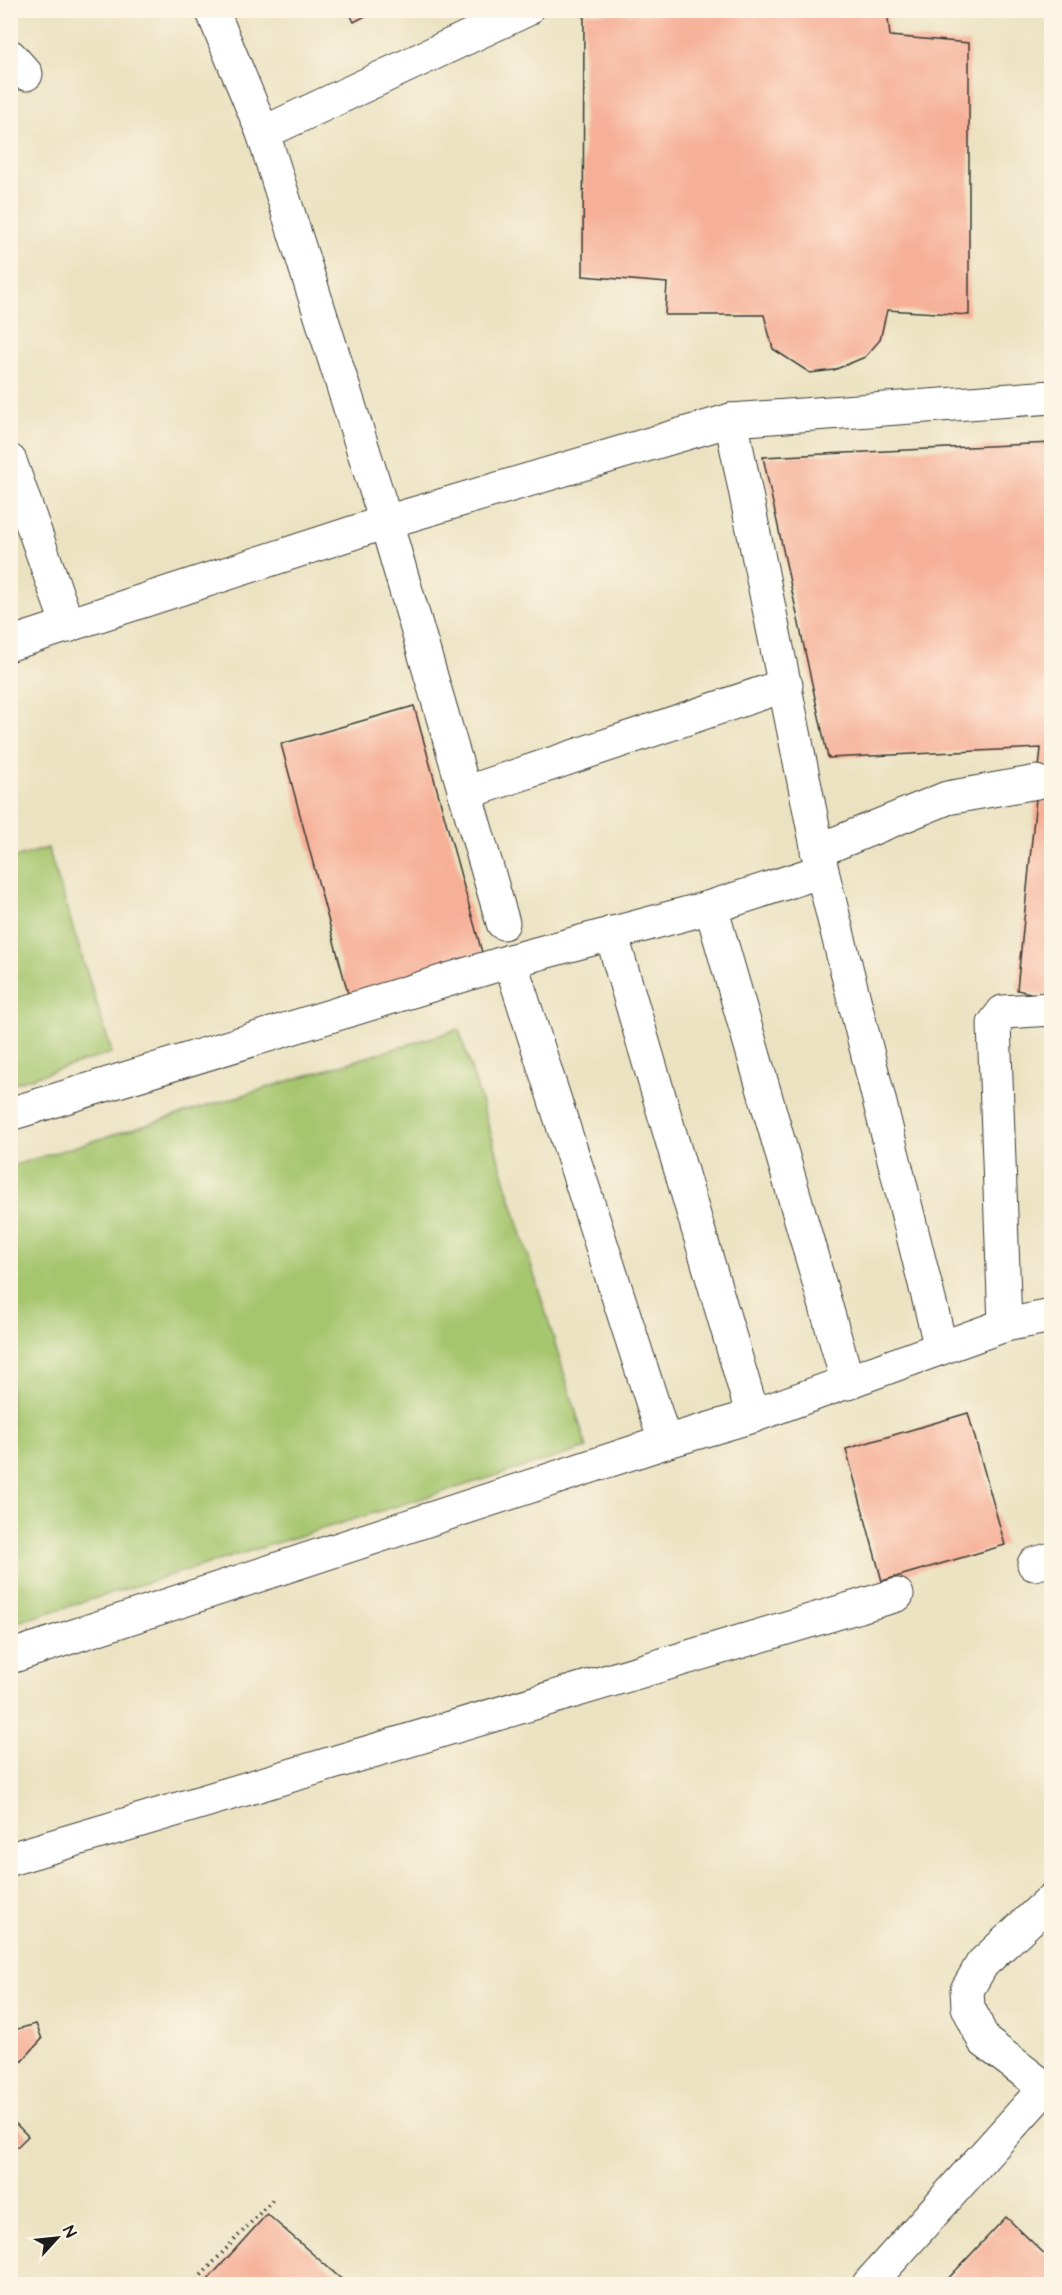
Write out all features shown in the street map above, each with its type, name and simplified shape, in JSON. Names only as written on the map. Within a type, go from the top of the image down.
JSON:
[{"type":"street","points":[[212,10],[263,133],[386,522],[503,923]]},
{"type":"street","points":[[263,133],[526,10]]},
{"type":"street","points":[[10,644],[386,522],[731,420],[1052,397]]},
{"type":"street","points":[[731,420],[820,861],[941,1348]]},
{"type":"street","points":[[10,461],[68,626]]},
{"type":"street","points":[[465,793],[786,685]]},
{"type":"street","points":[[10,1114],[510,961],[711,907],[820,861],[947,798],[1037,782]]},
{"type":"street","points":[[711,907],[848,1383]]},
{"type":"street","points":[[611,933],[753,1416]]},
{"type":"street","points":[[510,961],[664,1442]]},
{"type":"street","points":[[1005,1325],[994,1024],[1003,1011],[1052,1009]]},
{"type":"street","points":[[10,1657],[664,1442],[753,1416],[1005,1325],[1052,1316]]},
{"type":"street","points":[[10,1859],[897,1595]]},
{"type":"street","points":[[869,2284],[1048,2091],[984,2041],[968,2007],[967,1990],[982,1964],[1052,1899]]},
{"type":"path","points":[[193,2284],[275,2198]]},
{"type":"green space","points":[[48,848],[112,1053],[11,1084],[11,859]]},
{"type":"green space","points":[[459,1029],[587,1448],[11,1624],[11,1166]]},
{"type":"building","points":[[348,10],[377,10],[354,22]]},
{"type":"building","points":[[441,10],[466,10],[446,20]]},
{"type":"building","points":[[765,10],[887,10],[890,36],[969,43],[969,315],[887,310],[880,340],[865,357],[834,370],[810,373],[773,349],[764,315],[665,315],[667,283],[583,276],[584,13],[764,15]]},
{"type":"building","points":[[1052,443],[1052,998],[1017,990],[1041,748],[828,758],[763,457]]},
{"type":"building","points":[[414,706],[483,956],[349,997],[281,744]]},
{"type":"building","points":[[968,1413],[1005,1545],[882,1581],[846,1449]]},
{"type":"building","points":[[36,2024],[42,2039],[10,2074],[10,2031]]},
{"type":"building","points":[[10,2118],[28,2136],[10,2154]]},
{"type":"building","points":[[267,2214],[347,2284],[204,2284]]},
{"type":"building","points":[[1006,2217],[1052,2261],[1052,2284],[943,2284]]}]
